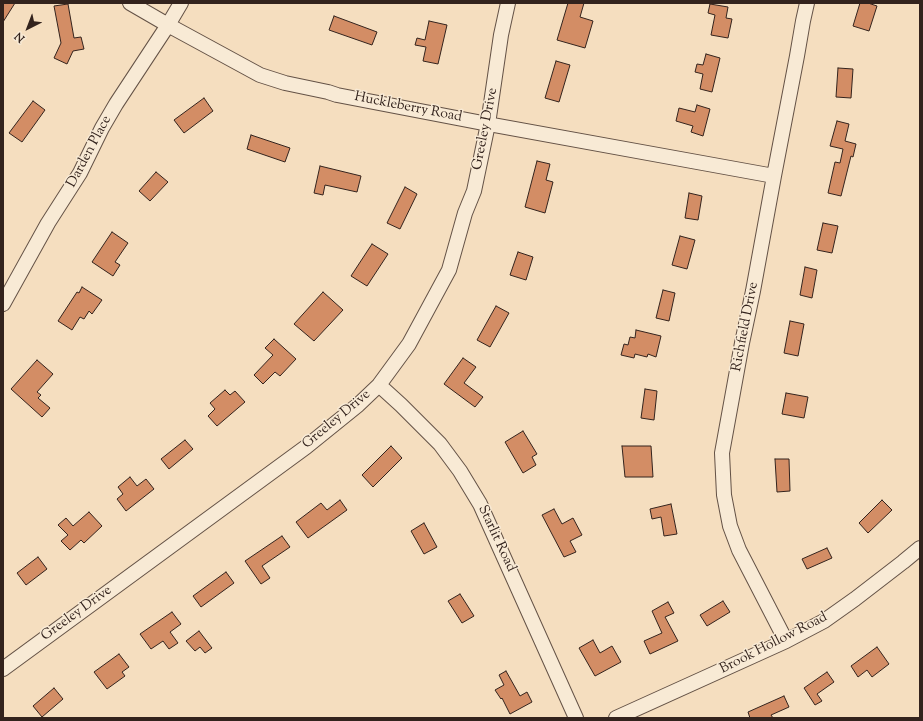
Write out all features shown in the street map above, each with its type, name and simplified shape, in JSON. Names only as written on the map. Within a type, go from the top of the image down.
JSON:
[{"type":"street","name":"Huckleberry Road","points":[[130,3],[168,26],[260,75],[285,83],[337,95],[488,124],[774,176]]},
{"type":"street","name":"Darden Place","points":[[3,304],[48,224],[80,173],[102,128],[116,104],[168,26],[181,3]]},
{"type":"street","name":"Greeley Drive","points":[[3,668],[306,447],[358,405],[379,384],[409,344],[449,270],[465,213],[474,191],[488,124],[501,35],[508,3]]},
{"type":"street","name":"Richfield Drive","points":[[786,641],[738,550],[730,526],[724,496],[722,453],[807,3]]},
{"type":"street","name":"Starlit Road","points":[[379,384],[440,444],[460,471],[480,504],[576,718]]},
{"type":"street","name":"Brook Hollow Road","points":[[616,718],[786,641],[824,621],[920,548]]},
{"type":"building","points":[[3,3],[15,3],[3,22]]},
{"type":"building","points":[[568,3],[584,3],[580,17],[593,21],[585,48],[557,40]]},
{"type":"building","points":[[860,3],[868,3],[877,6],[869,31],[853,26]]},
{"type":"building","points":[[68,4],[74,38],[81,37],[84,49],[73,51],[67,64],[54,58],[61,43],[54,6]]},
{"type":"building","points":[[710,4],[728,7],[726,18],[732,19],[728,38],[711,35],[715,15],[708,13]]},
{"type":"building","points":[[334,16],[377,32],[372,45],[329,30]]},
{"type":"building","points":[[429,21],[447,25],[438,64],[423,61],[426,47],[415,45],[417,38],[425,40]]},
{"type":"building","points":[[706,54],[720,58],[712,92],[700,89],[703,74],[695,72],[697,64],[703,65]]},
{"type":"building","points":[[556,61],[570,65],[559,102],[545,98]]},
{"type":"building","points":[[838,68],[853,69],[851,98],[836,97]]},
{"type":"building","points":[[204,98],[213,111],[184,133],[174,120]]},
{"type":"building","points":[[33,101],[45,110],[22,142],[9,133]]},
{"type":"building","points":[[697,105],[710,109],[703,136],[691,132],[693,126],[676,121],[679,108],[695,112]]},
{"type":"building","points":[[837,121],[849,124],[845,141],[856,144],[853,157],[851,156],[841,196],[828,193],[835,162],[840,163],[843,149],[830,146]]},
{"type":"building","points":[[251,135],[290,148],[285,162],[247,149]]},
{"type":"building","points":[[537,161],[550,164],[546,180],[553,182],[545,213],[525,207]]},
{"type":"building","points":[[320,166],[361,176],[357,192],[325,185],[323,195],[314,193]]},
{"type":"building","points":[[156,172],[168,182],[150,201],[139,191]]},
{"type":"building","points":[[405,187],[417,194],[400,229],[387,223]]},
{"type":"building","points":[[689,193],[702,196],[698,220],[685,218]]},
{"type":"building","points":[[823,223],[838,226],[832,253],[817,250]]},
{"type":"building","points":[[112,232],[128,243],[115,262],[120,265],[113,276],[92,262]]},
{"type":"building","points":[[680,236],[695,240],[687,269],[672,265]]},
{"type":"building","points":[[372,244],[388,254],[367,286],[351,276]]},
{"type":"building","points":[[518,252],[533,257],[526,280],[510,275]]},
{"type":"building","points":[[805,267],[817,270],[812,298],[800,295]]},
{"type":"building","points":[[82,287],[102,300],[92,314],[89,311],[84,319],[80,317],[72,330],[58,321],[77,292],[79,293]]},
{"type":"building","points":[[663,290],[675,293],[669,321],[656,318]]},
{"type":"building","points":[[323,292],[343,310],[314,341],[294,324]]},
{"type":"building","points":[[496,306],[509,313],[490,347],[477,340]]},
{"type":"building","points":[[790,321],[804,324],[798,356],[784,353]]},
{"type":"building","points":[[636,330],[661,336],[656,357],[648,354],[647,357],[635,354],[634,358],[621,355],[624,344],[628,345],[630,337],[635,338]]},
{"type":"building","points":[[274,339],[296,359],[280,376],[275,372],[263,384],[254,375],[273,355],[265,348]]},
{"type":"building","points":[[463,358],[476,367],[464,383],[483,397],[475,407],[444,384]]},
{"type":"building","points":[[37,360],[53,374],[37,392],[41,395],[38,398],[50,408],[42,417],[11,389]]},
{"type":"building","points":[[645,389],[657,391],[654,420],[641,418]]},
{"type":"building","points":[[225,390],[230,395],[235,391],[245,402],[217,426],[208,416],[215,409],[210,403]]},
{"type":"building","points":[[786,393],[808,397],[804,418],[782,414]]},
{"type":"building","points":[[523,431],[537,454],[532,457],[536,465],[523,473],[505,442]]},
{"type":"building","points":[[185,440],[193,449],[169,469],[161,459]]},
{"type":"building","points":[[391,446],[402,458],[373,487],[362,475]]},
{"type":"building","points":[[622,446],[651,446],[653,477],[625,477]]},
{"type":"building","points":[[775,459],[789,459],[790,491],[777,492]]},
{"type":"building","points":[[130,477],[137,486],[146,479],[154,489],[126,511],[117,499],[123,494],[118,487]]},
{"type":"building","points":[[340,500],[347,510],[308,538],[296,522],[321,503],[327,510]]},
{"type":"building","points":[[882,500],[892,510],[868,533],[859,523]]},
{"type":"building","points":[[671,504],[677,534],[664,536],[661,517],[652,519],[650,509]]},
{"type":"building","points":[[554,509],[562,524],[573,518],[582,535],[570,541],[576,552],[564,557],[542,515]]},
{"type":"building","points":[[89,512],[102,526],[84,543],[81,540],[70,550],[61,541],[68,535],[58,525],[66,518],[73,526]]},
{"type":"building","points":[[424,523],[437,547],[424,554],[411,531]]},
{"type":"building","points":[[282,536],[290,547],[262,566],[270,578],[261,584],[245,561]]},
{"type":"building","points":[[827,548],[832,558],[807,569],[802,559]]},
{"type":"building","points":[[38,557],[47,569],[26,585],[17,573]]},
{"type":"building","points":[[226,572],[234,583],[201,607],[193,596]]},
{"type":"building","points":[[460,594],[474,616],[462,623],[448,601]]},
{"type":"building","points":[[723,601],[730,612],[707,626],[700,615]]},
{"type":"building","points":[[668,602],[674,613],[665,617],[678,641],[650,654],[644,641],[662,633],[652,611]]},
{"type":"building","points":[[172,612],[181,624],[170,632],[178,643],[169,649],[163,641],[151,649],[140,634]]},
{"type":"building","points":[[199,631],[212,648],[205,653],[200,647],[195,651],[186,641]]},
{"type":"building","points":[[593,640],[600,653],[612,646],[621,662],[595,676],[579,648]]},
{"type":"building","points":[[877,647],[889,664],[872,677],[867,670],[858,677],[851,666]]},
{"type":"building","points":[[119,654],[129,667],[122,672],[125,676],[107,689],[94,672]]},
{"type":"building","points":[[506,671],[520,696],[527,692],[532,702],[510,714],[502,698],[501,699],[495,690],[504,685],[499,675]]},
{"type":"building","points":[[827,672],[834,682],[817,694],[822,701],[815,705],[804,688]]},
{"type":"building","points":[[54,688],[63,699],[42,717],[33,706]]},
{"type":"building","points":[[784,696],[789,707],[771,715],[773,718],[750,718],[748,712]]}]
